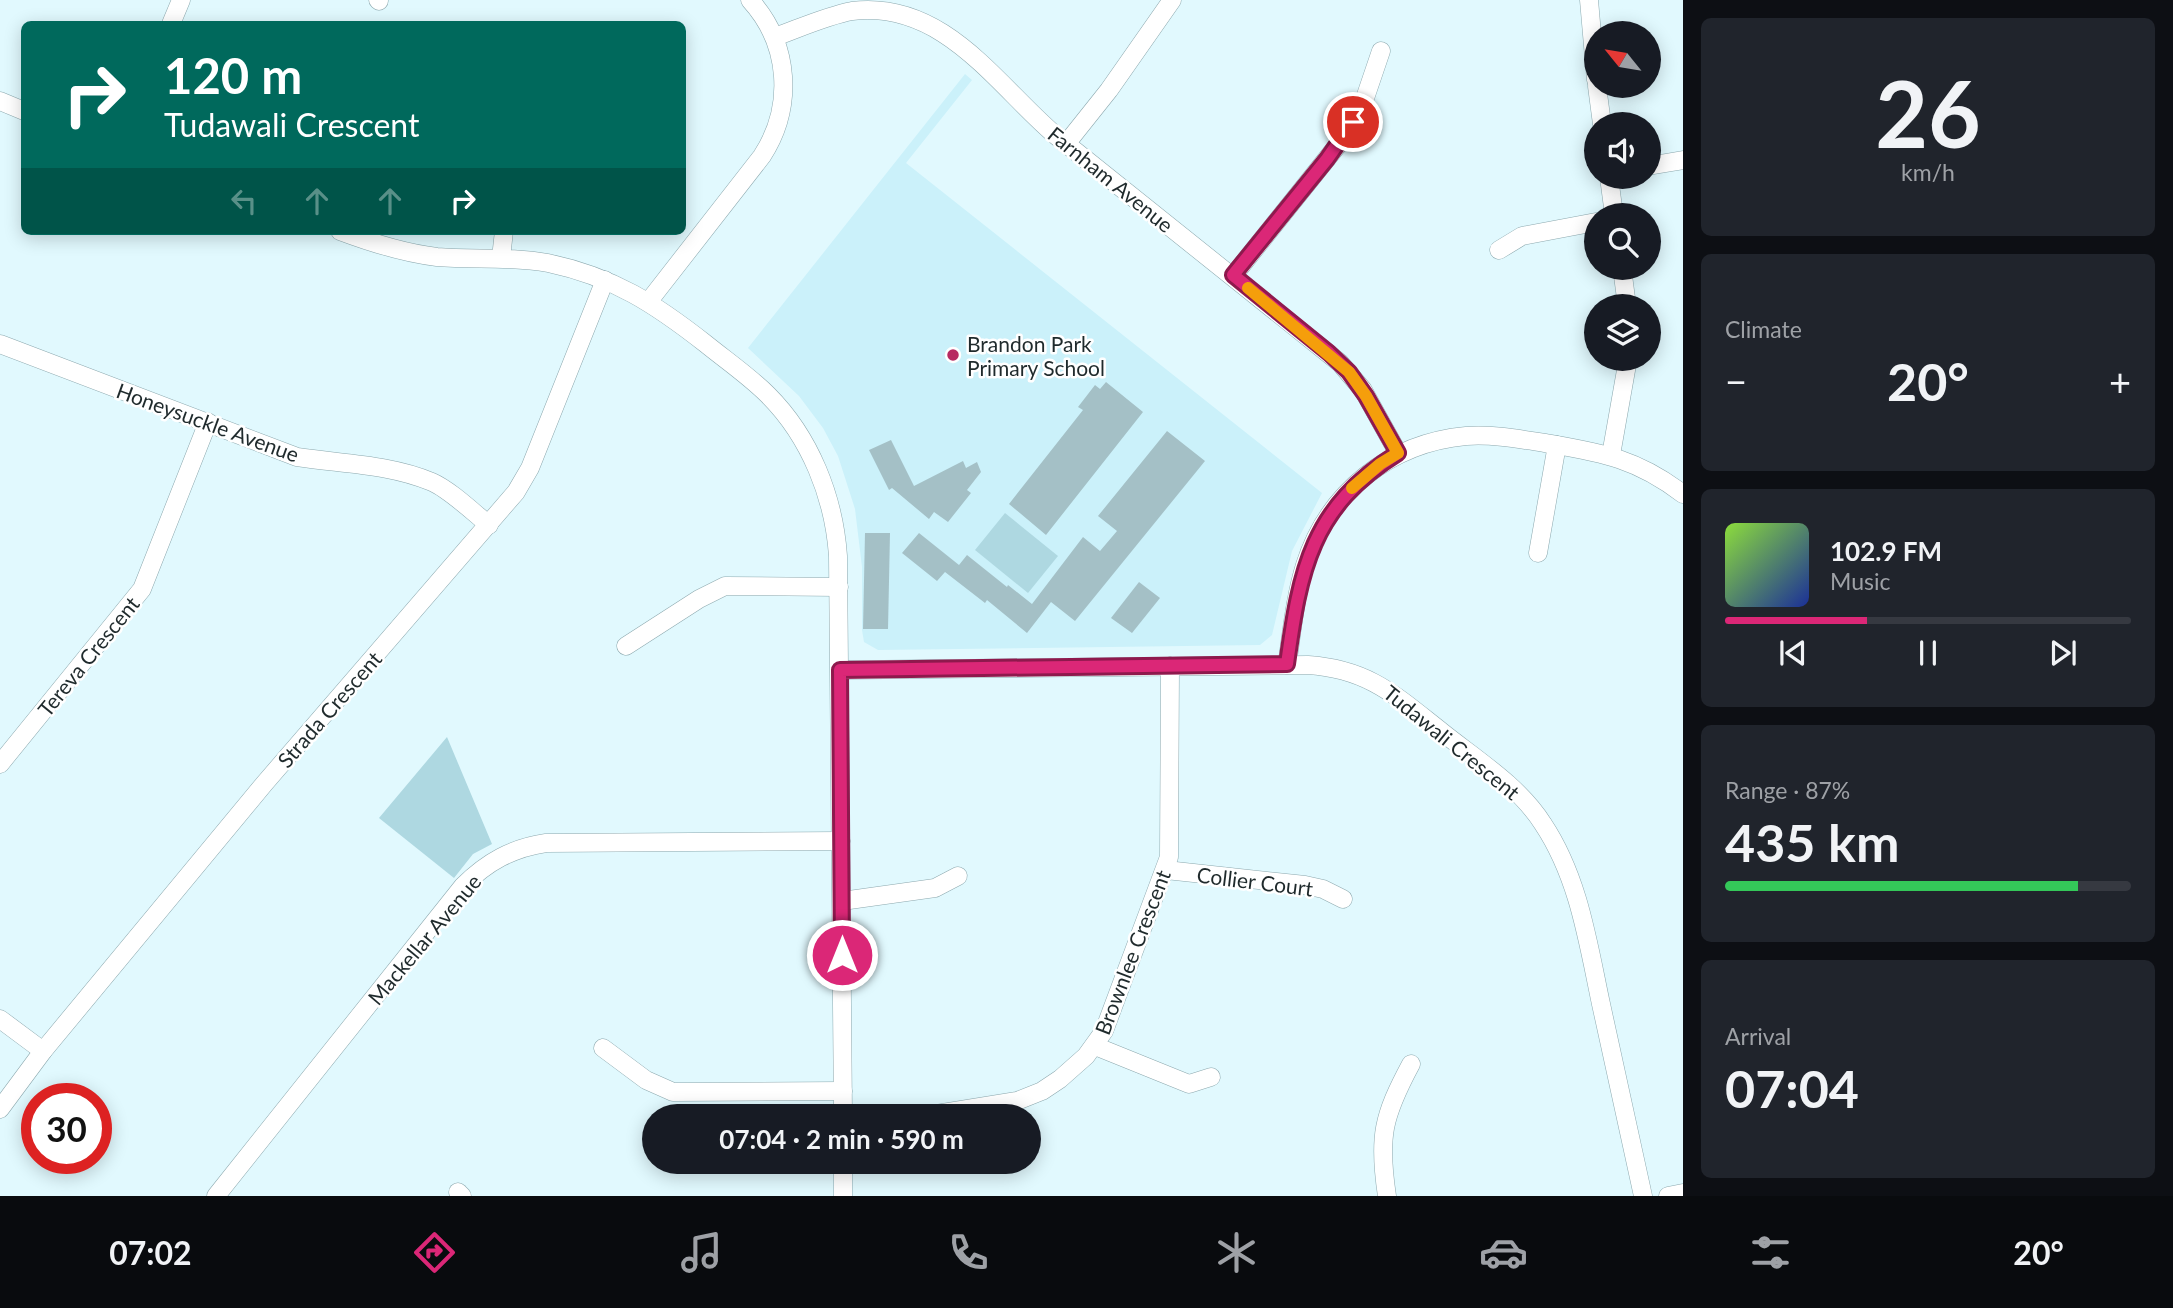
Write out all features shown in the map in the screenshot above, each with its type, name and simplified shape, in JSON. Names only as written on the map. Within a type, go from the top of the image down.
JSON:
[{"type":"street","points":[[173,21],[181,0]]},
{"type":"street","points":[[649,301],[771,143],[781,110],[781,61],[775,37],[750,0]]},
{"type":"street","points":[[1066,144],[1109,90],[1172,0]]},
{"type":"street","points":[[1589,0],[1591,21]]},
{"type":"street","name":"Farnham Avenue","points":[[775,37],[851,12],[877,10],[908,15],[936,27],[990,69],[1030,113],[1066,144],[1329,353],[1349,372],[1366,396],[1398,453]]},
{"type":"street","points":[[1233,275],[1345,136],[1370,88],[1381,51]]},
{"type":"street","points":[[0,102],[21,110]]},
{"type":"street","points":[[1661,164],[1683,160]]},
{"type":"street","points":[[1499,250],[1522,236],[1584,224]]},
{"type":"street","points":[[351,235],[418,254],[501,258],[549,264],[605,280],[649,301],[767,394],[803,441],[821,477],[836,530],[839,587],[843,1104]]},
{"type":"street","points":[[501,258],[504,235]]},
{"type":"street","name":"Strada Crescent","points":[[0,1108],[43,1051],[264,784],[516,492],[530,468],[605,280]]},
{"type":"street","name":"Honeysuckle Avenue","points":[[1,348],[298,457],[345,465],[378,466],[434,483],[489,525]]},
{"type":"street","points":[[1611,455],[1626,371]]},
{"type":"street","name":"Tereva Crescent","points":[[0,764],[142,589],[208,422]]},
{"type":"street","points":[[1287,664],[1303,574],[1323,524],[1359,481],[1398,453],[1467,436],[1504,437],[1611,455],[1648,470],[1683,494]]},
{"type":"street","points":[[1538,553],[1557,445]]},
{"type":"street","points":[[626,646],[699,599],[725,586],[839,587]]},
{"type":"street","name":"Tudawali Crescent","points":[[840,670],[1287,664],[1335,668],[1366,677],[1379,684],[1510,786],[1529,804],[1543,823],[1563,858],[1579,906],[1643,1196]]},
{"type":"street","name":"Brownlee Crescent","points":[[1001,1104],[1030,1096],[1060,1079],[1095,1046],[1108,1021],[1166,870],[1170,849],[1170,666]]},
{"type":"street","name":"Mackellar Avenue","points":[[216,1196],[463,886],[495,860],[521,848],[546,843],[841,841]]},
{"type":"street","name":"Collier Court","points":[[1166,870],[1314,887],[1342,899]]},
{"type":"street","points":[[842,901],[935,888],[958,876]]},
{"type":"street","points":[[0,1019],[43,1051]]},
{"type":"street","points":[[1095,1046],[1189,1084],[1211,1077]]},
{"type":"street","points":[[603,1048],[636,1074],[654,1085],[673,1091],[843,1091]]},
{"type":"street","points":[[1387,1196],[1382,1162],[1384,1126],[1393,1100],[1411,1064]]},
{"type":"street","points":[[843,1174],[843,1196]]},
{"type":"street","points":[[1668,1196],[1683,1193]]},
{"type":"shaded area","name":"Brandon Park Primary School","points":[[965,74],[972,80],[906,163],[1322,493],[1292,551],[1272,635],[1260,645],[878,650],[864,642],[862,567],[855,509],[838,456],[823,428],[799,396],[748,348]]},
{"type":"shaded area","points":[[1005,513],[1058,556],[1028,593],[975,550]]},
{"type":"shaded area","points":[[447,737],[492,844],[473,854],[454,878],[379,818]]},
{"type":"building","points":[[1106,382],[1143,412],[1046,535],[1009,504],[1083,410],[1078,407],[1095,385],[1100,389]]},
{"type":"building","points":[[1167,431],[1205,461],[1075,621],[1051,602],[1027,633],[987,600],[985,603],[945,572],[937,581],[902,553],[919,533],[959,565],[967,555],[1032,604],[1083,537],[1100,551],[1117,531],[1098,516]]},
{"type":"building","points":[[891,440],[914,486],[963,461],[966,468],[977,462],[981,472],[967,490],[971,493],[948,522],[934,512],[929,519],[892,488],[889,490],[869,450]]},
{"type":"building","points":[[865,533],[890,533],[888,629],[863,629]]},
{"type":"building","points":[[1139,582],[1160,598],[1132,633],[1111,618]]},
{"type":"slow traffic","points":[[1248,288],[1349,372],[1359,384],[1398,453],[1380,464],[1352,488]]},
{"type":"place","name":"Brandon Park Primary School","points":[[953,355]]},
{"type":"route","points":[[842,955],[840,670],[1287,664],[1303,574],[1323,524],[1359,481],[1398,453],[1359,384],[1349,372],[1233,275],[1327,159],[1353,122]]}]
